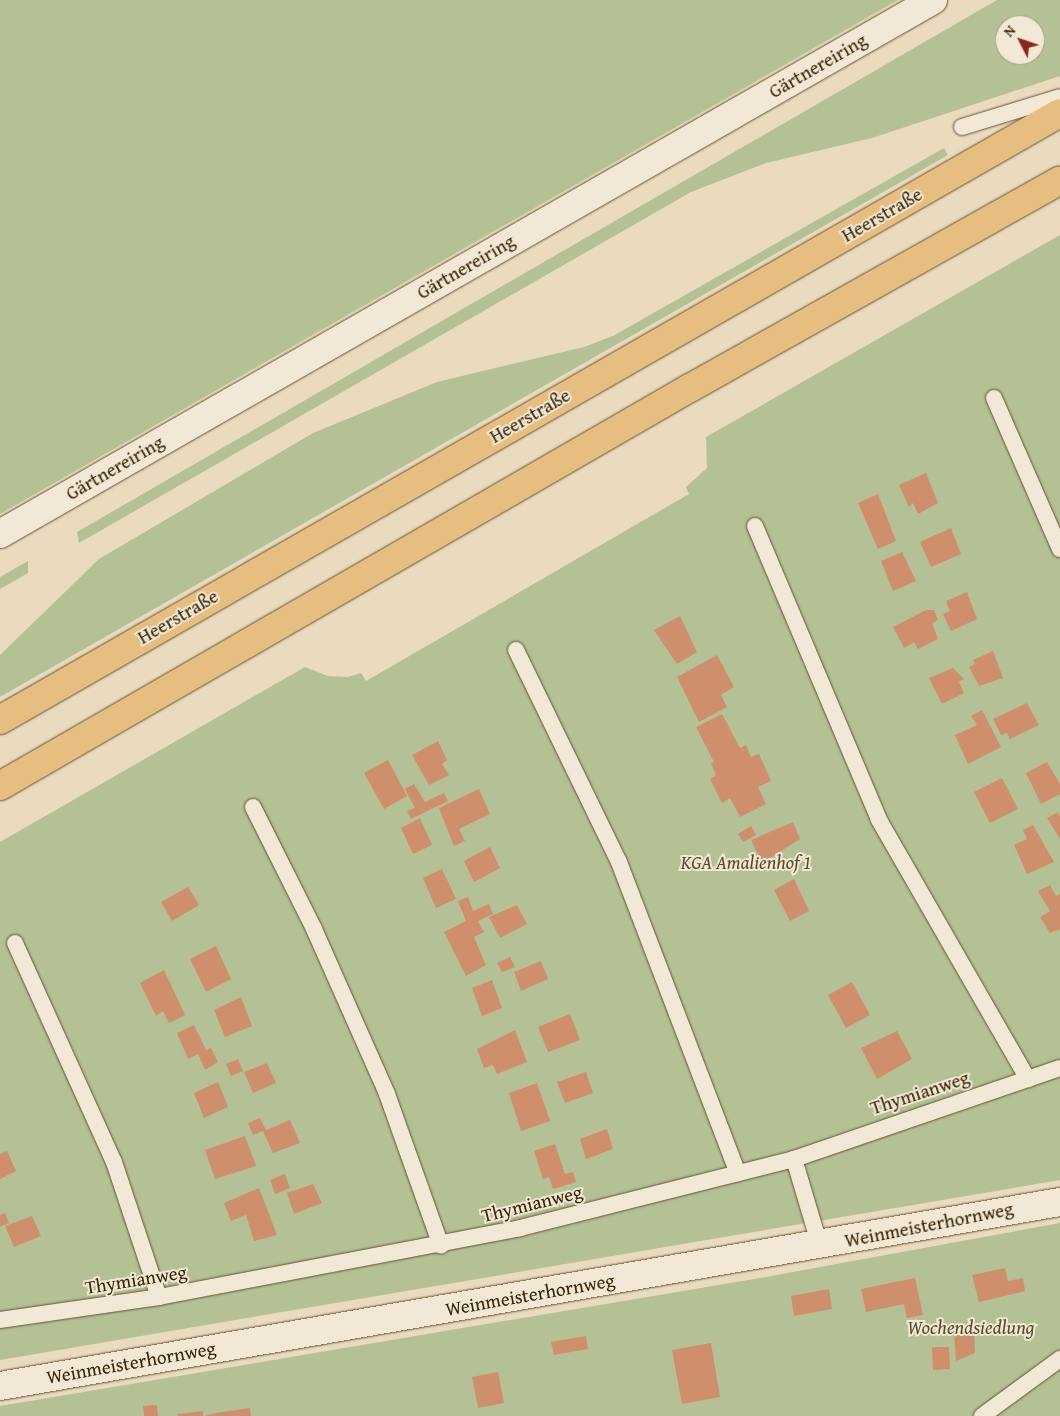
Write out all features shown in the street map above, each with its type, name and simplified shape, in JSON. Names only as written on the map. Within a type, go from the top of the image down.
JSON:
[{"type":"main road","name":"Heerstraße","points":[[0,720],[1060,113]]},
{"type":"main road","points":[[0,786],[690,388],[1060,180]]},
{"type":"street","name":"Gärtnereiring","points":[[0,534],[933,0]]},
{"type":"street","name":"Weinmeisterhornweg","points":[[0,1386],[820,1246],[1060,1202]]},
{"type":"lane","points":[[962,126],[1060,97]]},
{"type":"lane","points":[[994,398],[1060,550]]},
{"type":"lane","points":[[756,526],[879,820],[1028,1079]]},
{"type":"lane","points":[[516,650],[619,862],[738,1173]]},
{"type":"lane","points":[[253,807],[314,929],[387,1094],[442,1246]]},
{"type":"lane","points":[[15,943],[114,1162],[159,1297]]},
{"type":"lane","name":"Thymianweg","points":[[0,1320],[159,1297],[442,1246],[794,1159],[1060,1068]]},
{"type":"lane","points":[[794,1159],[820,1246]]},
{"type":"lane","points":[[982,1416],[1060,1358]]},
{"type":"green space","points":[[0,0],[898,0],[0,514]]},
{"type":"green space","points":[[997,0],[1060,0],[1060,76],[872,138],[766,163],[691,192],[79,543],[77,532]]},
{"type":"green space","points":[[944,148],[948,155],[0,697],[0,655],[99,559],[313,433],[437,382],[584,347],[613,336]]},
{"type":"green space","name":"KGA Amalienhof 1","points":[[1060,235],[1060,1180],[0,1360],[0,842],[305,667],[328,676],[348,677],[361,673],[366,681],[689,494],[686,487],[707,468],[706,437]]},
{"type":"green space","points":[[28,561],[28,573],[0,589],[0,577]]},
{"type":"green space","name":"Wochendsiedlung","points":[[1060,1223],[1060,1416],[0,1416],[0,1406],[760,1278]]},
{"type":"building","points":[[926,473],[938,503],[918,514],[913,503],[909,507],[899,485]]},
{"type":"building","points":[[878,494],[896,541],[878,549],[858,503]]},
{"type":"building","points":[[951,528],[961,554],[931,567],[920,542]]},
{"type":"building","points":[[902,552],[916,581],[893,591],[881,561]]},
{"type":"building","points":[[967,592],[977,619],[951,631],[943,614],[950,611],[946,601]]},
{"type":"building","points":[[926,610],[934,610],[938,620],[932,623],[938,639],[918,649],[914,642],[904,648],[893,627]]},
{"type":"building","points":[[680,616],[697,652],[677,664],[654,630]]},
{"type":"building","points":[[993,651],[1003,678],[979,686],[969,667],[975,664],[973,660]]},
{"type":"building","points":[[717,655],[734,687],[721,695],[727,707],[699,722],[677,677]]},
{"type":"building","points":[[953,668],[964,679],[959,682],[964,693],[942,704],[929,678]]},
{"type":"building","points":[[1027,703],[1039,725],[1010,739],[1007,733],[1001,735],[993,719]]},
{"type":"building","points":[[982,710],[1001,747],[968,764],[955,735],[977,725],[971,716]]},
{"type":"building","points":[[722,714],[740,748],[746,745],[751,757],[759,754],[771,781],[758,787],[766,804],[740,817],[730,798],[722,803],[710,779],[716,775],[711,763],[714,762],[696,727]]},
{"type":"building","points":[[438,741],[447,760],[442,764],[449,775],[429,785],[412,755]]},
{"type":"building","points":[[388,760],[407,796],[384,809],[364,773]]},
{"type":"building","points":[[1047,762],[1060,784],[1060,794],[1041,804],[1026,773]]},
{"type":"building","points":[[1002,778],[1018,809],[990,823],[974,792]]},
{"type":"building","points":[[414,784],[425,802],[444,793],[448,801],[411,819],[407,811],[415,808],[405,789]]},
{"type":"building","points":[[479,789],[490,814],[459,829],[465,841],[454,846],[439,808]]},
{"type":"building","points":[[1058,812],[1060,817],[1060,839],[1047,818]]},
{"type":"building","points":[[420,818],[432,845],[413,854],[401,828]]},
{"type":"building","points":[[793,822],[800,839],[762,863],[751,840]]},
{"type":"building","points":[[1033,825],[1054,862],[1027,874],[1014,845],[1027,839],[1023,830]]},
{"type":"building","points":[[751,826],[756,835],[743,842],[738,834]]},
{"type":"building","points":[[490,847],[500,868],[474,882],[464,861]]},
{"type":"building","points":[[442,869],[456,899],[436,908],[423,878]]},
{"type":"building","points":[[794,879],[809,911],[790,921],[774,890]]},
{"type":"building","points":[[1050,885],[1056,896],[1060,894],[1060,929],[1050,933],[1040,917],[1050,911],[1038,891]]},
{"type":"building","points":[[188,887],[199,905],[172,921],[161,902]]},
{"type":"building","points":[[468,897],[473,911],[489,904],[493,914],[478,921],[484,932],[474,937],[486,965],[466,976],[444,932],[466,921],[458,901]]},
{"type":"building","points":[[517,905],[527,924],[500,938],[489,917]]},
{"type":"building","points":[[216,946],[231,979],[206,992],[190,959]]},
{"type":"building","points":[[510,957],[515,967],[502,972],[497,963]]},
{"type":"building","points":[[541,961],[548,979],[521,991],[514,972]]},
{"type":"building","points":[[164,970],[185,1015],[169,1023],[163,1011],[156,1016],[140,983]]},
{"type":"building","points":[[492,980],[502,1008],[482,1016],[472,988]]},
{"type":"building","points":[[852,982],[870,1015],[846,1028],[828,995]]},
{"type":"building","points":[[241,997],[252,1026],[225,1037],[214,1010]]},
{"type":"building","points":[[570,1014],[580,1040],[548,1052],[538,1027]]},
{"type":"building","points":[[194,1025],[206,1050],[211,1048],[218,1062],[205,1070],[198,1054],[188,1059],[177,1033]]},
{"type":"building","points":[[515,1030],[527,1062],[497,1074],[493,1065],[484,1068],[477,1049]]},
{"type":"building","points":[[897,1031],[912,1059],[877,1079],[861,1048]]},
{"type":"building","points":[[238,1059],[243,1071],[231,1076],[226,1064]]},
{"type":"building","points":[[267,1063],[276,1083],[253,1093],[244,1072]]},
{"type":"building","points":[[586,1072],[593,1093],[565,1103],[557,1082]]},
{"type":"building","points":[[218,1082],[228,1107],[204,1118],[194,1093]]},
{"type":"building","points":[[537,1083],[550,1121],[521,1131],[509,1093]]},
{"type":"building","points":[[260,1118],[266,1130],[290,1120],[300,1143],[273,1153],[263,1131],[253,1135],[248,1123]]},
{"type":"building","points":[[607,1129],[613,1149],[586,1159],[580,1139]]},
{"type":"building","points":[[245,1136],[256,1166],[215,1179],[205,1150]]},
{"type":"building","points":[[555,1144],[565,1174],[573,1172],[576,1182],[553,1189],[549,1177],[543,1179],[534,1151]]},
{"type":"building","points":[[7,1151],[16,1171],[0,1179],[0,1154]]},
{"type":"building","points":[[285,1174],[290,1188],[275,1194],[270,1180]]},
{"type":"building","points":[[313,1184],[322,1203],[294,1214],[287,1193]]},
{"type":"building","points":[[259,1188],[277,1235],[254,1241],[246,1215],[231,1221],[224,1203]]},
{"type":"building","points":[[5,1213],[9,1223],[0,1227],[0,1215]]},
{"type":"building","points":[[32,1216],[41,1236],[14,1247],[5,1226]]},
{"type":"building","points":[[1005,1268],[1008,1281],[1023,1278],[1025,1291],[979,1302],[972,1275]]},
{"type":"building","points":[[915,1278],[923,1315],[907,1318],[904,1304],[866,1312],[861,1289]]},
{"type":"building","points":[[829,1289],[832,1309],[794,1316],[791,1296]]},
{"type":"building","points":[[974,1331],[975,1353],[956,1361],[954,1332]]},
{"type":"building","points":[[586,1336],[588,1349],[554,1355],[551,1342]]},
{"type":"building","points":[[711,1343],[720,1397],[682,1404],[672,1350]]},
{"type":"building","points":[[932,1347],[949,1347],[950,1369],[933,1370]]},
{"type":"building","points":[[498,1372],[504,1403],[478,1408],[472,1377]]},
{"type":"building","points":[[157,1405],[158,1416],[144,1416],[143,1406]]},
{"type":"building","points":[[250,1408],[251,1416],[204,1416],[216,1413]]},
{"type":"building","points":[[203,1411],[203,1416],[178,1416],[178,1414]]}]
